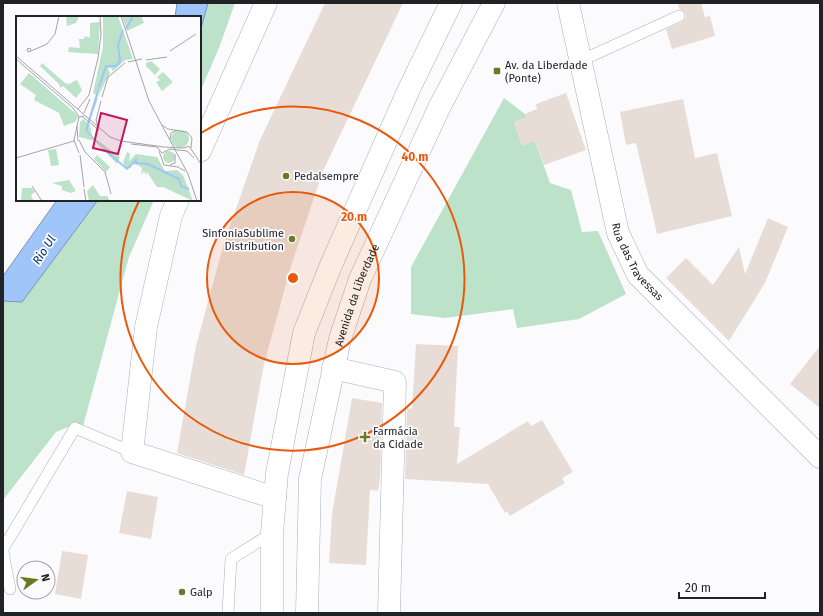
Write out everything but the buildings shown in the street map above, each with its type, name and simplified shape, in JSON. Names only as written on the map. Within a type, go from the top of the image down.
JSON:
[{"type":"street","points":[[201,150],[266,3]]},
{"type":"street","points":[[272,613],[272,533],[277,473],[304,333],[331,264],[410,88],[451,3]]},
{"type":"street","name":"Avenida da Liberdade","points":[[307,613],[310,479],[340,339],[360,279],[439,108],[494,3]]},
{"type":"street","name":"Rua das Travessas","points":[[568,3],[618,232],[638,275],[820,457]]},
{"type":"street","points":[[178,201],[171,216],[146,327],[132,452],[275,498]]},
{"type":"street","points":[[334,368],[395,382],[389,613]]},
{"type":"lane","points":[[580,61],[679,16]]},
{"type":"lane","points":[[10,589],[3,551],[74,428],[132,452]]},
{"type":"lane","points":[[228,613],[230,560],[272,533]]},
{"type":"green space","points":[[177,3],[235,3],[219,48],[201,90],[201,16],[175,16]]},
{"type":"green space","points":[[504,98],[527,117],[514,122],[522,145],[535,141],[550,183],[571,190],[582,232],[598,231],[626,294],[579,319],[517,328],[513,309],[445,318],[411,314],[411,267]]},
{"type":"green space","points":[[56,201],[154,201],[129,257],[83,426],[68,427],[56,432],[3,500],[3,276]]},
{"type":"water","points":[[177,3],[208,3],[201,28],[201,16],[175,16]]},
{"type":"water","name":"Rio Ul","points":[[56,201],[97,201],[22,302],[3,301],[3,276]]},
{"type":"place","name":"Av. da Liberdade (Ponte)","points":[[497,71]]},
{"type":"place","name":"Pedalsempre","points":[[286,176]]},
{"type":"place","name":"SinfoniaSublime Distribution","points":[[292,239]]},
{"type":"place","name":"Farmácia da Cidade","points":[[365,437]]},
{"type":"place","name":"Galp","points":[[182,592]]}]
